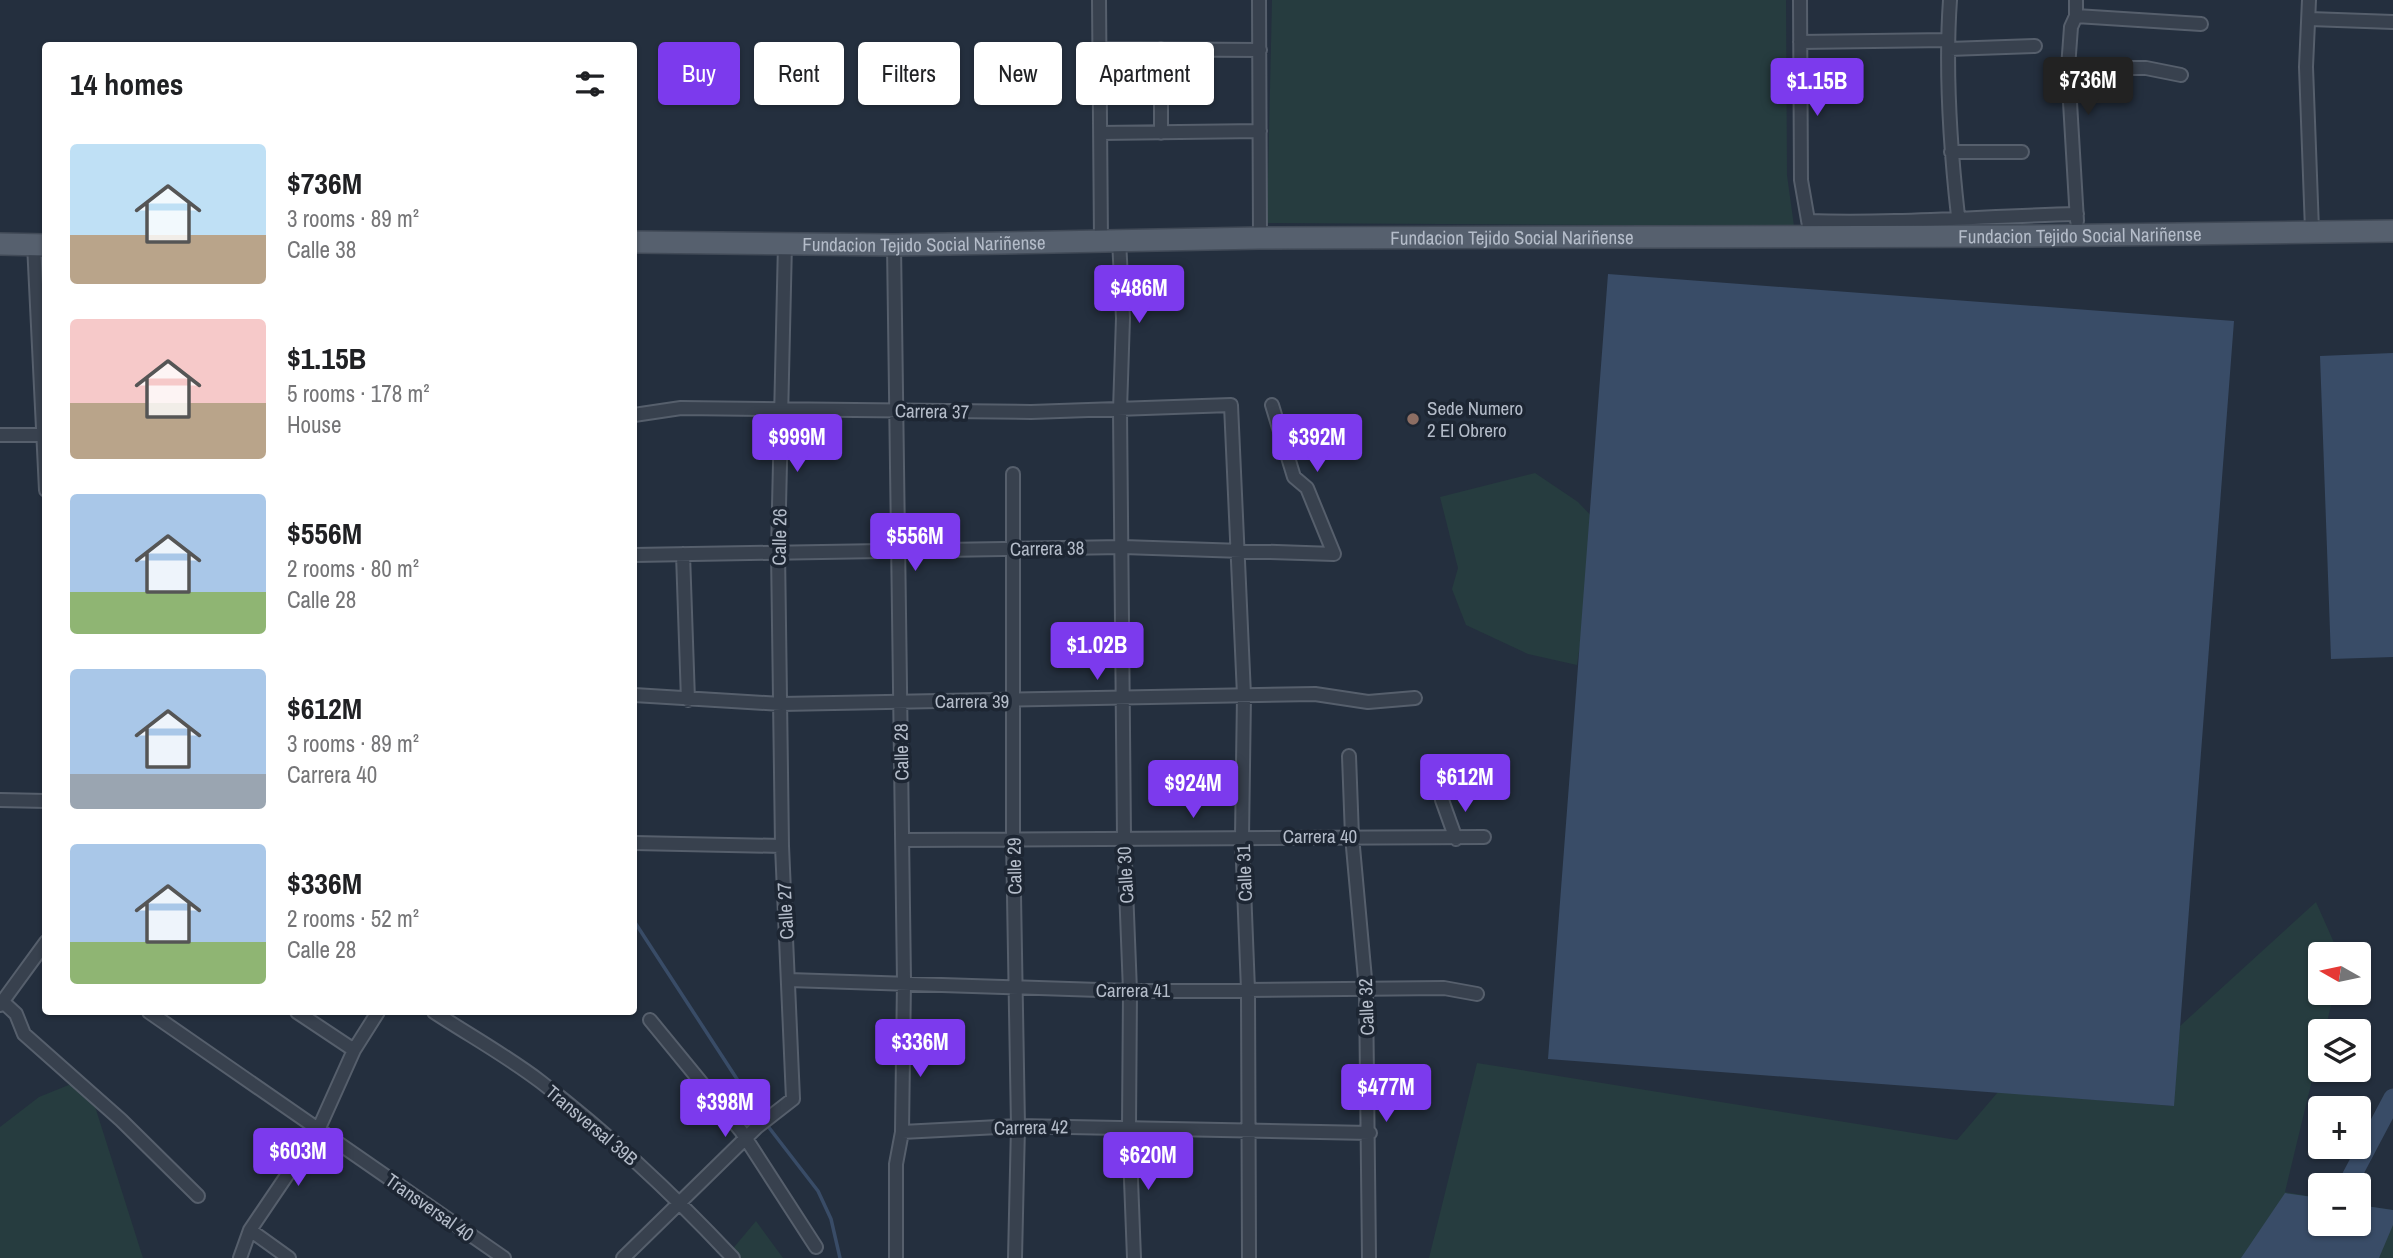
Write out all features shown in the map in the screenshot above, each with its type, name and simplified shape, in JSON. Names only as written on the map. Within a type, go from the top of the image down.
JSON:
[{"type":"main road","name":"Fundacion Tejido Social Nariñense","points":[[637,242],[894,245],[1810,229],[2077,235],[2393,231]]},
{"type":"main road","points":[[0,244],[40,244]]},
{"type":"street","name":"Calle 30","points":[[1099,0],[1099,42]]},
{"type":"street","points":[[1259,0],[1260,238]]},
{"type":"street","points":[[1800,0],[1801,180],[1810,229],[1958,216],[2077,214]]},
{"type":"street","points":[[1950,0],[1948,44],[1951,152],[1958,216]]},
{"type":"street","points":[[2076,0],[2068,68],[2077,235]]},
{"type":"street","points":[[2309,0],[2306,67],[2312,230]]},
{"type":"street","points":[[2076,16],[2201,24]]},
{"type":"street","points":[[2310,19],[2393,22]]},
{"type":"street","points":[[1800,42],[2035,46]]},
{"type":"street","points":[[1214,50],[1260,50]]},
{"type":"street","points":[[2068,68],[2146,68],[2181,75]]},
{"type":"street","name":"Calle 30","points":[[1100,105],[1110,240],[1123,318],[1120,410],[1125,698],[1124,837],[1130,991],[1129,1127],[1134,1258]]},
{"type":"street","points":[[1161,105],[1161,133]]},
{"type":"street","points":[[1100,134],[1260,131]]},
{"type":"street","points":[[1951,152],[2022,152]]},
{"type":"street","name":"Calle 26","points":[[780,705],[778,551],[785,243]]},
{"type":"street","points":[[40,244],[42,319]]},
{"type":"street","name":"Calle 28","points":[[894,245],[904,982],[902,1132],[896,1164],[896,1258]]},
{"type":"street","name":"Carrera 37","points":[[637,415],[681,408],[1120,410],[1231,405]]},
{"type":"street","name":"Calle 31","points":[[1231,405],[1244,695],[1242,837],[1248,990],[1249,1258]]},
{"type":"street","name":"Carrera 38","points":[[637,555],[1123,547],[1237,553],[1281,551],[1334,554],[1307,488],[1294,477],[1272,405]]},
{"type":"street","points":[[0,435],[42,435]]},
{"type":"street","name":"Calle 29","points":[[1013,474],[1013,838],[1018,1126],[1016,1258]]},
{"type":"street","points":[[683,554],[688,700]]},
{"type":"street","name":"Carrera 39","points":[[637,695],[780,705],[1315,694],[1368,702],[1415,698]]},
{"type":"street","name":"Calle 27","points":[[745,1139],[757,1126],[793,1099],[782,846],[780,705]]},
{"type":"street","name":"Calle 32","points":[[1349,756],[1352,836],[1366,990],[1370,1133],[1368,1258]]},
{"type":"street","points":[[0,800],[42,801]]},
{"type":"street","points":[[1442,800],[1457,839]]},
{"type":"street","name":"Carrera 40","points":[[903,840],[1484,837]]},
{"type":"street","points":[[637,843],[782,846]]},
{"type":"street","points":[[42,948],[1,1004],[16,1014],[24,1034],[121,1120],[198,1196]]},
{"type":"street","name":"Carrera 41","points":[[789,980],[1130,991],[1444,988],[1477,994]]},
{"type":"street","name":"Transversal 40","points":[[153,1015],[504,1258]]},
{"type":"street","points":[[302,1015],[354,1050]]},
{"type":"street","points":[[240,1258],[250,1230],[319,1128],[354,1050],[376,1015]]},
{"type":"street","name":"Transversal 39B","points":[[439,1015],[539,1081],[679,1200],[733,1258]]},
{"type":"street","points":[[650,1020],[745,1139],[816,1247]]},
{"type":"street","name":"Carrera 42","points":[[902,1132],[1018,1126],[1370,1133]]},
{"type":"street","points":[[623,1258],[679,1200],[745,1139]]},
{"type":"street","points":[[250,1230],[289,1258]]},
{"type":"green space","points":[[1272,0],[1786,0],[1787,175],[1794,226],[1267,223]]},
{"type":"green space","points":[[1535,473],[1578,502],[1598,523],[1577,665],[1528,654],[1466,625],[1452,589],[1458,568],[1440,497]]},
{"type":"green space","points":[[2316,902],[2334,942],[2308,942],[2308,1005],[2331,1005],[2328,1019],[2308,1019],[2308,1082],[2312,1082],[2285,1192],[2308,1196],[2308,1236],[2371,1236],[2371,1207],[2393,1210],[2393,1258],[1429,1258],[1477,1063],[1957,1140],[1998,1092],[2173,1106],[2180,1026]]},
{"type":"green space","points":[[86,1078],[143,1258],[0,1258],[0,1127],[39,1097]]},
{"type":"green space","points":[[756,1221],[783,1258],[725,1258]]},
{"type":"water","points":[[1608,274],[2234,321],[2174,1106],[1548,1059]]},
{"type":"water","points":[[2393,353],[2393,657],[2331,659],[2320,356]]},
{"type":"water","points":[[2285,1193],[2308,1196],[2308,1236],[2371,1236],[2371,1207],[2393,1210],[2393,1225],[2379,1258],[2241,1258]]},
{"type":"waterway","points":[[637,926],[763,1119]]},
{"type":"waterway","points":[[2353,1173],[2393,1098]]},
{"type":"waterway","points":[[767,1125],[818,1191],[831,1219],[840,1258]]},
{"type":"place","name":"Sede Numero 2 El Obrero","points":[[1413,419]]}]
